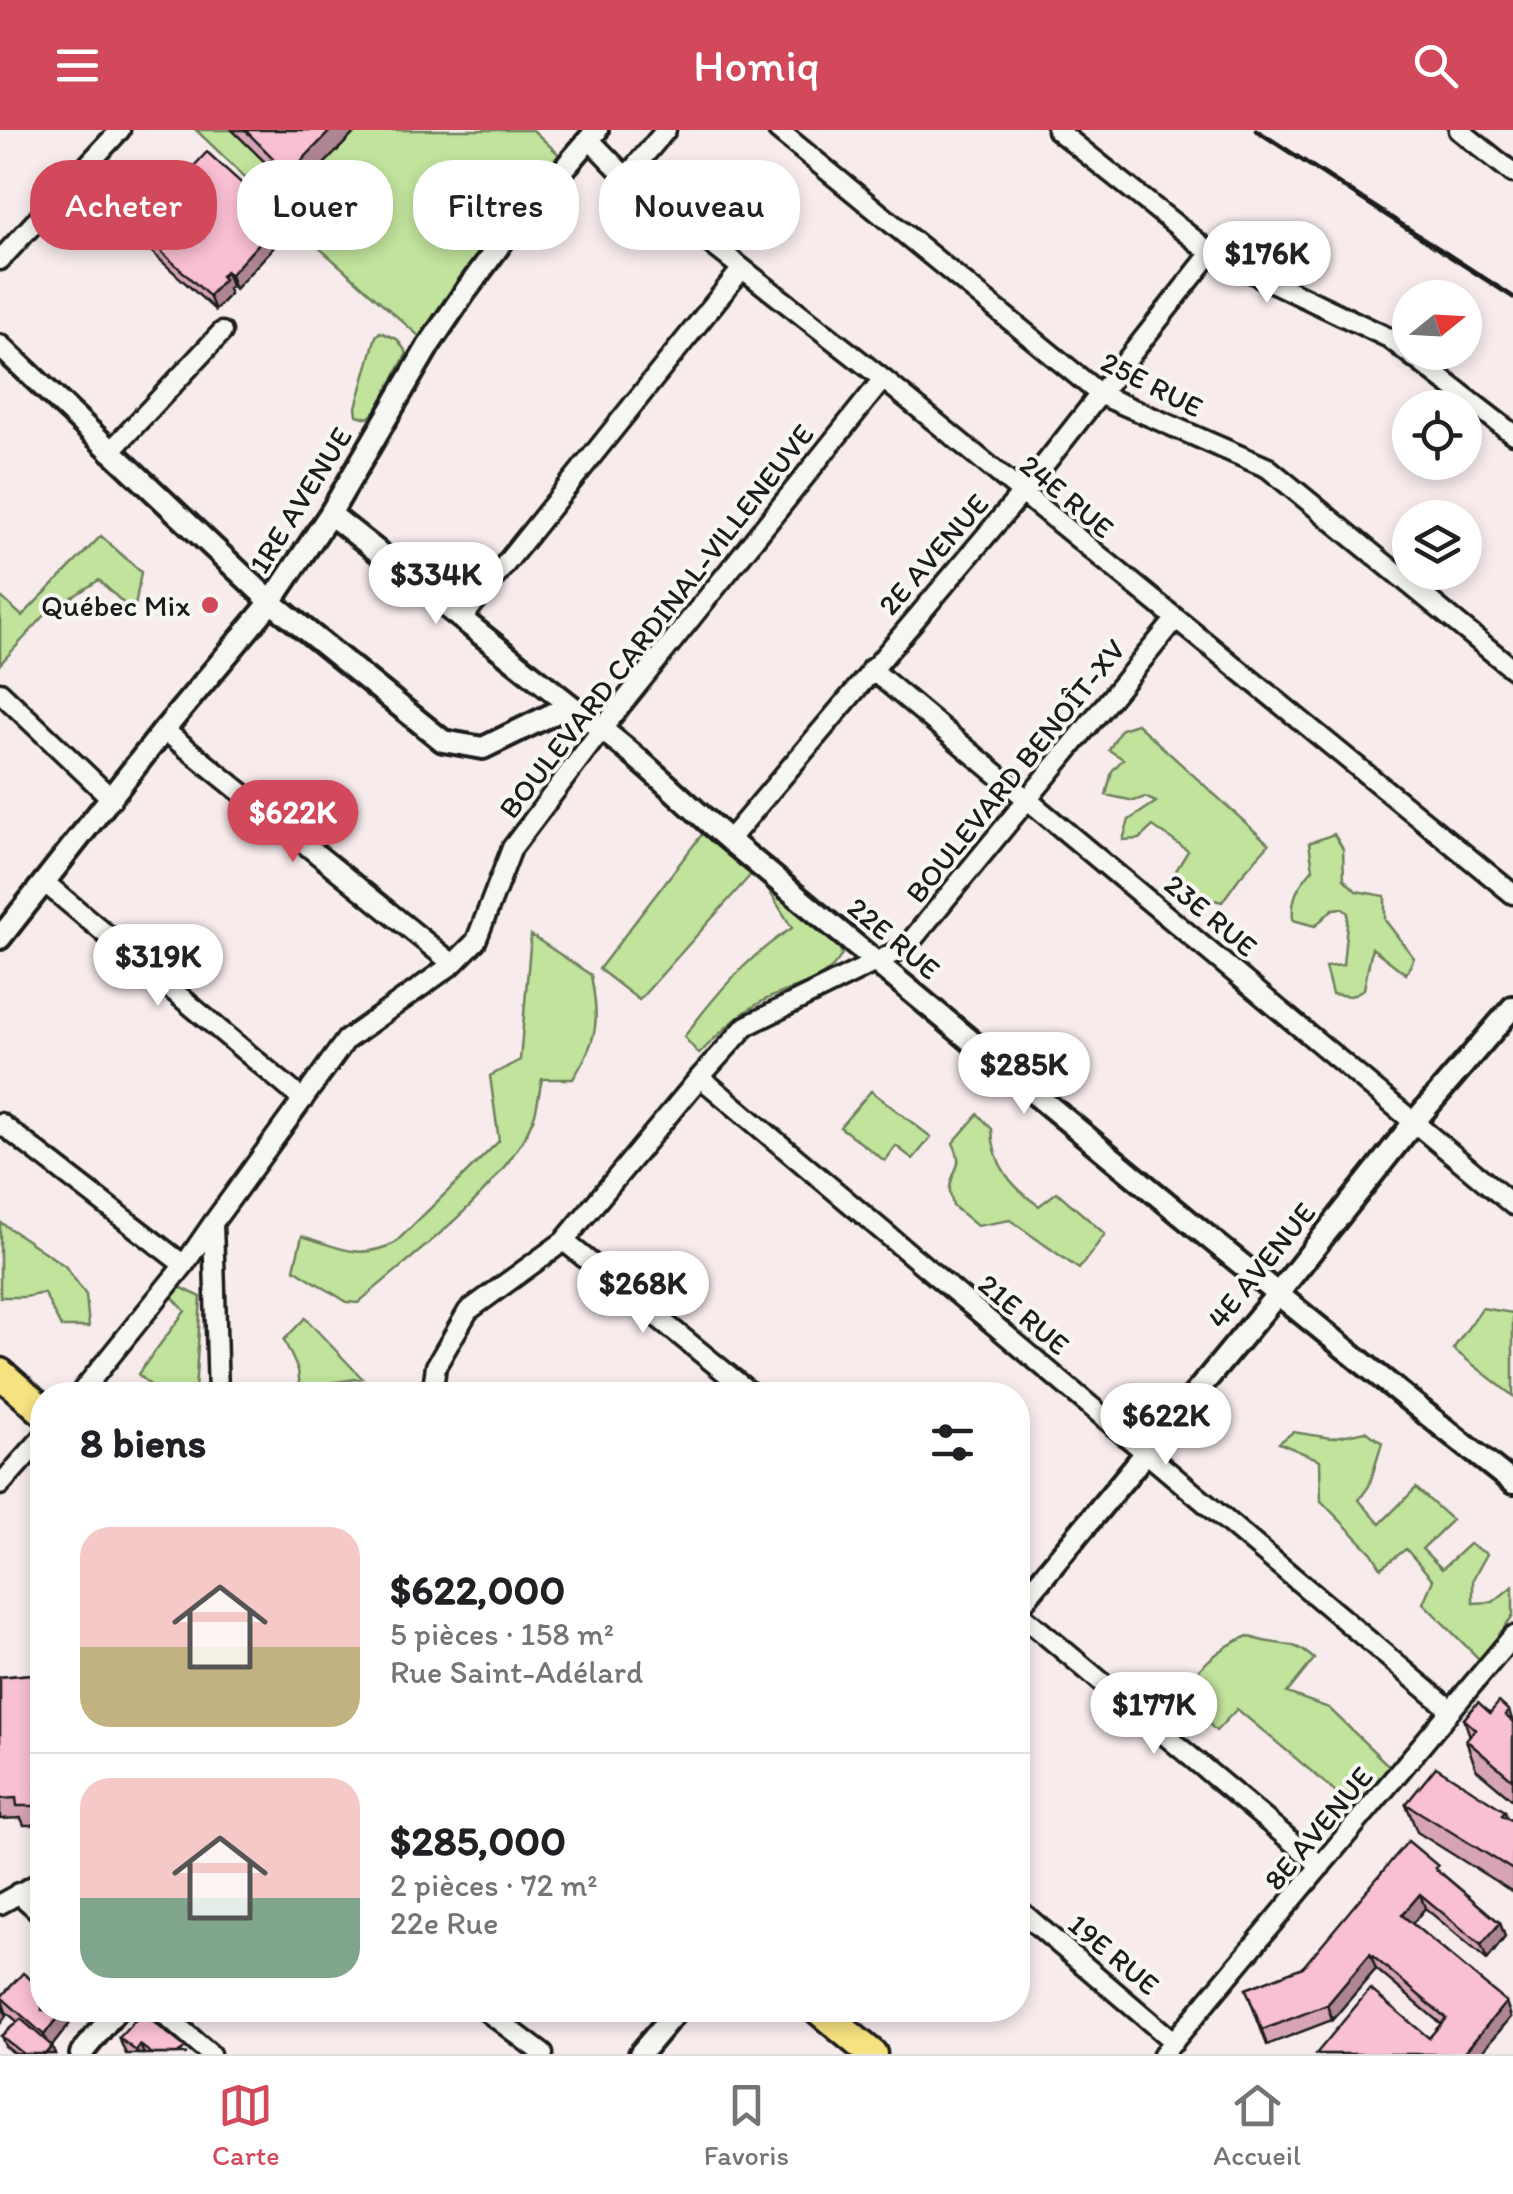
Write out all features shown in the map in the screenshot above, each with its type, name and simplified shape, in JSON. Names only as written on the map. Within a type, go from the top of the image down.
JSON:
[{"type":"main road","points":[[0,1373],[30,1399]]},
{"type":"main road","points":[[833,2022],[872,2054]]},
{"type":"street","points":[[0,260],[120,130]]},
{"type":"street","points":[[640,160],[666,130]]},
{"type":"street","name":"25E RUE","points":[[778,130],[1101,395],[1268,468],[1513,669]]},
{"type":"street","points":[[1057,130],[1211,253],[1389,338],[1513,434]]},
{"type":"street","points":[[1459,130],[1513,173]]},
{"type":"street","name":"24E RUE","points":[[593,134],[613,160]]},
{"type":"street","name":"1RE AVENUE","points":[[1,933],[272,602],[465,292],[593,134]]},
{"type":"street","name":"24E RUE","points":[[716,250],[882,379],[1513,894]]},
{"type":"street","name":"2E AVENUE","points":[[729,840],[1022,494],[1211,253]]},
{"type":"street","points":[[464,618],[741,270]]},
{"type":"street","points":[[110,452],[222,332]]},
{"type":"street","points":[[0,346],[272,602],[444,742],[483,748],[569,706]]},
{"type":"street","name":"BOULEVARD CARDINAL-VILLENEUVE","points":[[89,1382],[184,1265],[346,1040],[453,964],[476,941],[512,848],[602,729],[882,379]]},
{"type":"street","name":"22E RUE","points":[[330,514],[602,729],[729,840],[1276,1296],[1513,1483]]},
{"type":"street","name":"BOULEVARD BENOÎT-XV","points":[[434,1382],[436,1366],[468,1311],[564,1240],[746,1026],[906,947],[1175,620]]},
{"type":"street","name":"23E RUE","points":[[871,669],[1513,1206]]},
{"type":"street","points":[[0,692],[112,800]]},
{"type":"street","points":[[164,730],[453,964]]},
{"type":"street","points":[[44,882],[303,1100]]},
{"type":"street","name":"4E AVENUE","points":[[1030,1594],[1513,1007]]},
{"type":"street","name":"21E RUE","points":[[700,1077],[1451,1710]]},
{"type":"street","points":[[0,1123],[184,1265]]},
{"type":"street","points":[[212,1224],[218,1382]]},
{"type":"street","points":[[564,1240],[737,1382]]},
{"type":"street","points":[[0,1485],[30,1451]]},
{"type":"street","points":[[1030,1619],[1320,1866]]},
{"type":"street","name":"8E AVENUE","points":[[1169,2048],[1513,1636]]},
{"type":"street","points":[[0,1904],[30,1887]]},
{"type":"street","points":[[18,1893],[30,1904]]},
{"type":"street","name":"19E RUE","points":[[1030,1920],[1169,2048]]},
{"type":"street","points":[[81,2054],[107,2022]]},
{"type":"street","points":[[173,2022],[210,2054]]},
{"type":"street","points":[[500,2022],[543,2054]]},
{"type":"street","points":[[640,2054],[667,2022]]},
{"type":"green space","points":[[196,130],[533,130],[565,160],[413,160],[413,250],[502,250],[429,345],[322,250],[393,250],[393,160],[237,160],[237,169]]},
{"type":"green space","points":[[380,332],[397,339],[407,353],[376,411],[368,418],[357,415],[356,407]]},
{"type":"green space","points":[[101,536],[141,572],[134,613],[99,580],[47,613],[0,664],[0,596],[22,616]]},
{"type":"green space","points":[[1137,724],[1269,844],[1222,902],[1203,897],[1172,877],[1188,851],[1153,826],[1139,839],[1123,840],[1129,820],[1156,802],[1145,797],[1134,801],[1106,795],[1112,771],[1123,759],[1109,750],[1121,729]]},
{"type":"green space","points":[[706,829],[756,869],[639,1000],[599,969]]},
{"type":"green space","points":[[1334,834],[1343,849],[1344,879],[1356,891],[1385,896],[1385,920],[1414,958],[1406,974],[1372,948],[1364,989],[1351,996],[1332,994],[1325,967],[1343,965],[1348,913],[1342,908],[1333,909],[1315,926],[1293,920],[1297,892],[1313,869],[1309,843]]},
{"type":"green space","points":[[780,883],[834,936],[842,954],[817,979],[744,1013],[699,1054],[684,1037],[733,977],[792,928],[768,889]]},
{"type":"green space","points":[[531,935],[591,975],[595,1029],[582,1064],[573,1079],[542,1079],[534,1117],[520,1144],[480,1195],[358,1303],[347,1302],[294,1269],[302,1236],[359,1252],[395,1243],[499,1141],[490,1076],[520,1060]]},
{"type":"green space","points":[[871,1091],[931,1137],[913,1159],[896,1146],[885,1161],[840,1127]]},
{"type":"green space","points":[[978,1114],[992,1129],[1000,1164],[1020,1191],[1039,1206],[1057,1192],[1105,1234],[1079,1269],[1010,1220],[977,1226],[953,1206],[950,1187],[958,1162],[953,1143]]},
{"type":"green space","points":[[0,1222],[65,1266],[86,1295],[89,1327],[61,1327],[44,1293],[0,1297]]},
{"type":"green space","points":[[182,1288],[201,1297],[196,1382],[147,1382],[138,1374],[185,1311],[167,1291]]},
{"type":"green space","points":[[1482,1308],[1513,1313],[1513,1396],[1453,1349]]},
{"type":"green space","points":[[305,1318],[362,1378],[299,1382],[284,1340]]},
{"type":"green space","points":[[1366,1431],[1382,1443],[1369,1486],[1359,1500],[1380,1524],[1416,1488],[1452,1520],[1422,1549],[1442,1569],[1469,1544],[1487,1554],[1473,1579],[1473,1603],[1493,1602],[1513,1586],[1513,1615],[1481,1661],[1423,1603],[1433,1580],[1406,1549],[1381,1568],[1372,1553],[1321,1501],[1320,1460],[1279,1443],[1293,1432],[1331,1438]]},
{"type":"green space","points":[[1248,1636],[1290,1645],[1314,1659],[1287,1693],[1329,1708],[1389,1766],[1361,1813],[1237,1709],[1216,1731],[1181,1695],[1209,1660]]},
{"type":"building","points":[[245,130],[331,130],[302,160],[273,158]]},
{"type":"building","points":[[207,152],[216,160],[200,160]]},
{"type":"building","points":[[217,161],[237,179],[237,250],[253,250],[230,275],[226,271],[221,276],[224,279],[209,296],[159,250],[217,250]]},
{"type":"building","points":[[30,1674],[30,1806],[17,1806],[16,1798],[0,1799],[0,1677]]},
{"type":"building","points":[[1478,1702],[1490,1713],[1499,1702],[1509,1711],[1505,1715],[1513,1722],[1513,1780],[1466,1740],[1475,1729],[1464,1719]]},
{"type":"building","points":[[1436,1767],[1505,1811],[1502,1815],[1513,1821],[1513,1870],[1406,1804]]},
{"type":"building","points":[[1408,1841],[1500,1923],[1481,1945],[1420,1894],[1402,1915],[1506,2002],[1463,2054],[1316,2054],[1370,1989],[1429,2038],[1446,2018],[1370,1954],[1327,2005],[1262,2030],[1246,1989],[1303,1967]]},
{"type":"building","points":[[23,1973],[30,1979],[30,2022],[54,2022],[44,2035],[1,1997]]},
{"type":"building","points":[[21,2019],[52,2046],[45,2054],[24,2054],[1,2036]]},
{"type":"building","points":[[134,2022],[153,2022],[185,2047],[178,2054],[152,2054],[140,2045],[136,2051],[119,2038]]},
{"type":"railway","points":[[1256,130],[1513,297]]},
{"type":"place","name":"Québec Mix","points":[[210,605]]}]
